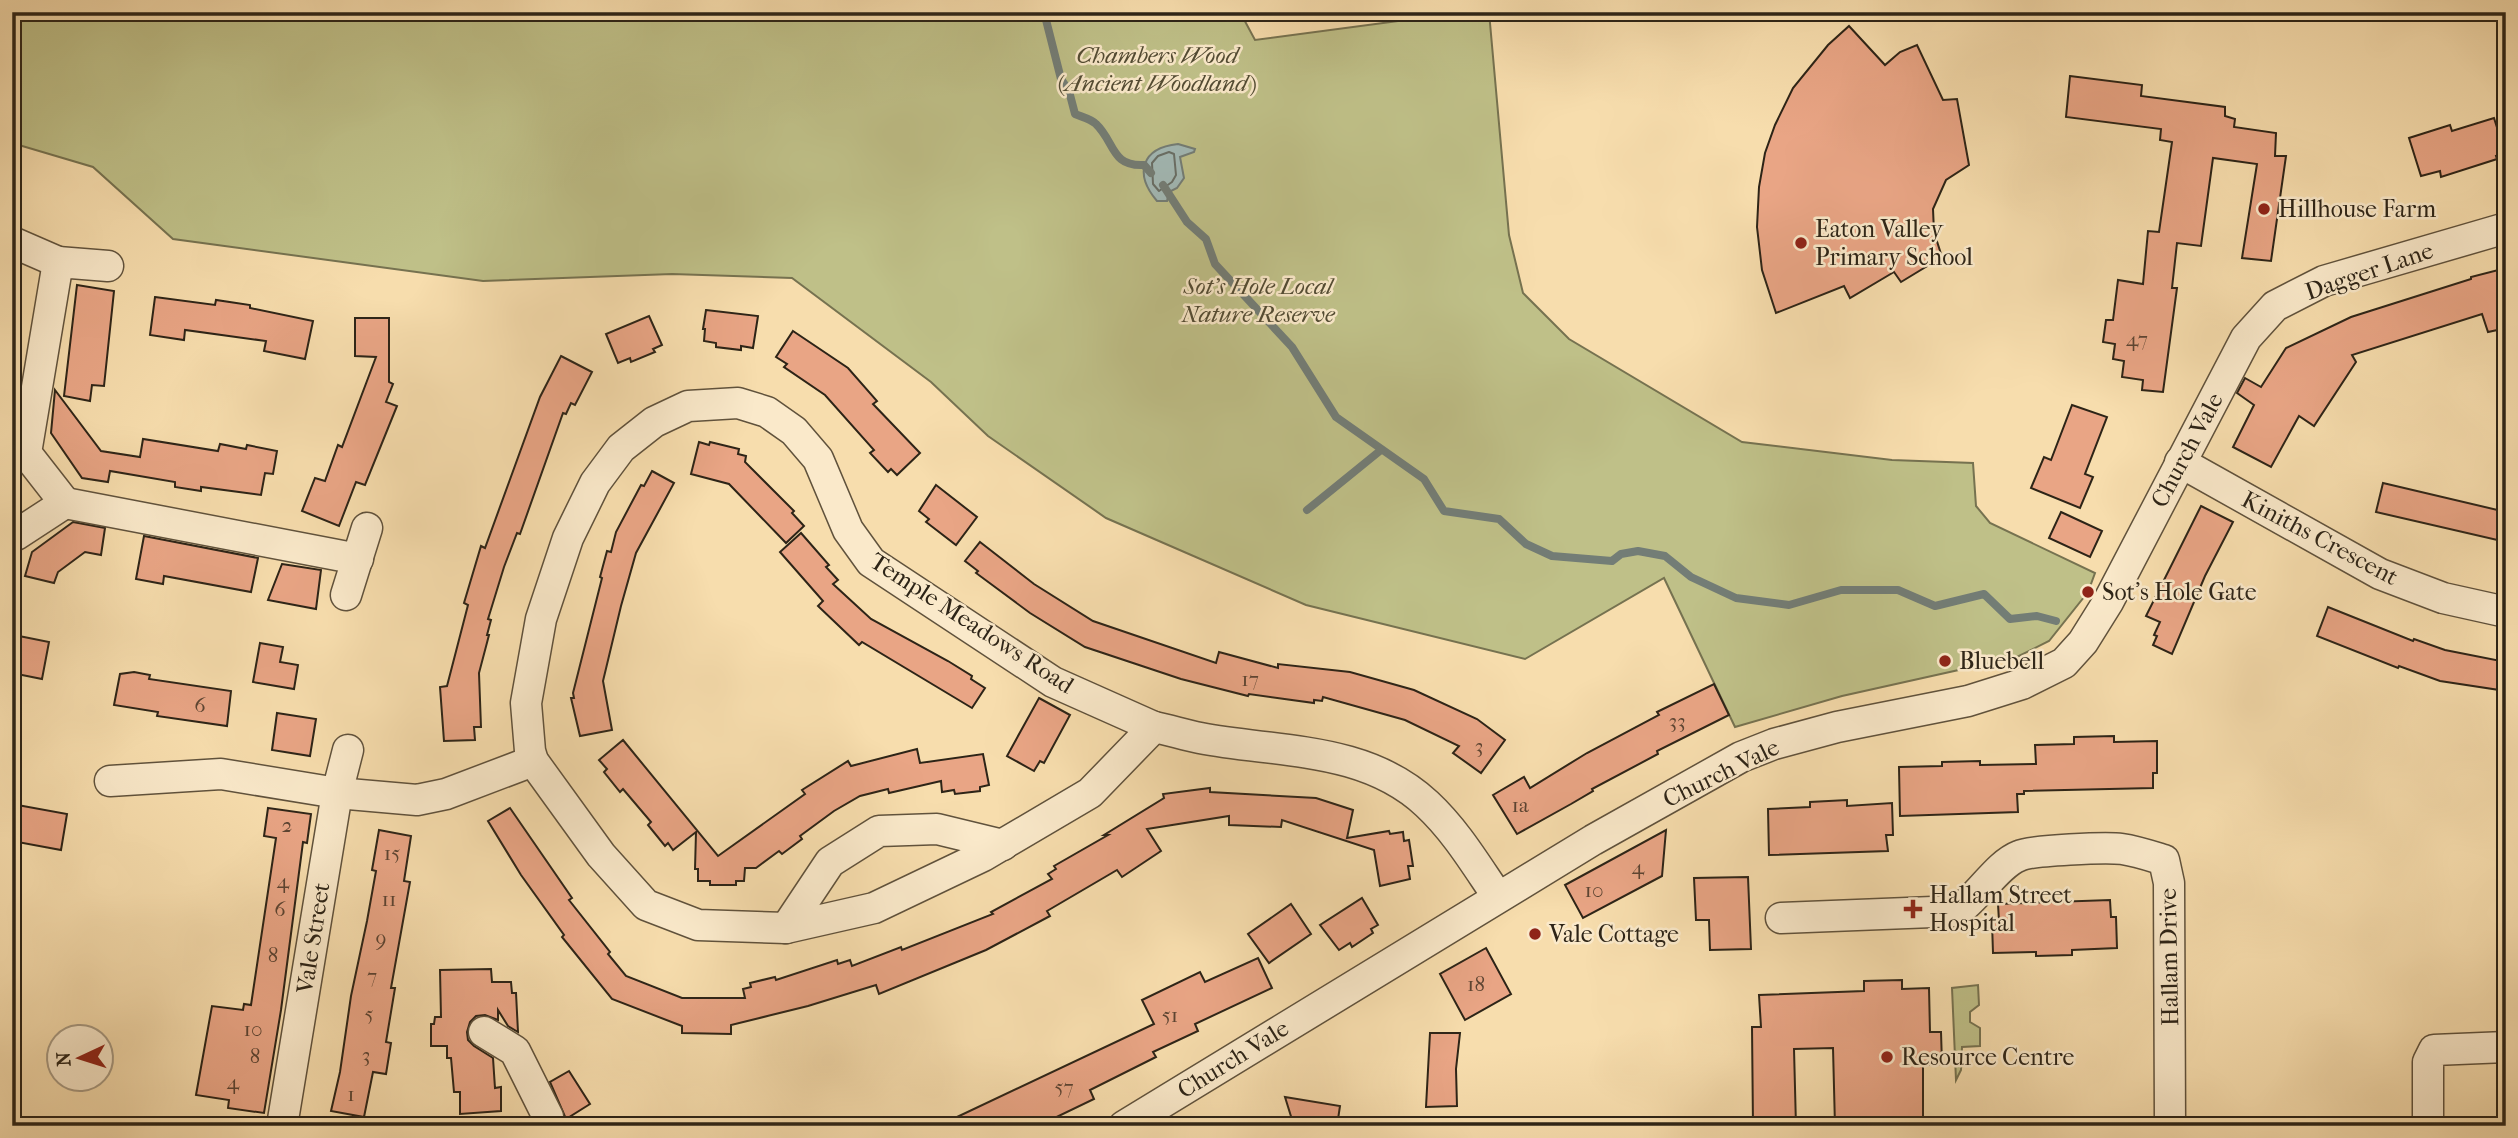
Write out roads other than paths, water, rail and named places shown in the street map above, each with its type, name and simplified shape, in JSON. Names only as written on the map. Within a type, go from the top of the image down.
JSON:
[{"type":"street","name":"Dagger Lane","points":[[2246,338],[2275,306],[2324,281],[2506,228]]},
{"type":"street","points":[[12,242],[58,262],[108,266]]},
{"type":"street","points":[[58,262],[19,459],[65,503],[358,559]]},
{"type":"street","name":"Church Vale","points":[[1125,1126],[1593,840],[1741,757],[1774,744],[1837,727],[1968,701],[2022,684],[2064,663],[2083,642],[2108,602],[2246,338]]},
{"type":"street","name":"Temple Meadows Road","points":[[1154,727],[1090,793],[983,856],[874,908],[786,928],[698,925],[646,905],[601,855],[533,761],[526,703],[541,619],[568,538],[595,483],[621,448],[654,422],[688,406],[738,403],[767,412],[794,431],[818,459],[848,530],[871,562],[1053,682],[1154,727],[1201,738],[1333,757],[1384,774],[1425,802],[1450,828],[1498,897]]},
{"type":"street","name":"Kiniths Crescent","points":[[2180,462],[2380,574],[2443,598],[2506,612]]},
{"type":"street","points":[[13,540],[65,503]]},
{"type":"street","points":[[346,595],[367,528]]},
{"type":"street","name":"Vale Street","points":[[282,1126],[337,793],[348,750]]},
{"type":"street","points":[[110,782],[221,774],[337,793],[417,800],[446,794],[533,761]]},
{"type":"street","points":[[786,928],[830,862],[879,831],[937,829],[1003,845]]},
{"type":"street","name":"Hallam Drive","points":[[1782,918],[1958,911],[1973,900],[2002,867],[2019,855],[2120,849],[2164,860],[2169,883],[2170,1126]]},
{"type":"street","points":[[484,1032],[515,1051],[548,1117],[549,1126]]},
{"type":"street","points":[[2428,1126],[2428,1062],[2434,1051],[2506,1047]]},
{"type":"water","points":[[1178,144],[1195,149],[1194,152],[1180,157],[1184,178],[1177,188],[1169,192],[1167,201],[1157,201],[1145,181],[1145,164],[1156,151]]},
{"type":"waterway","points":[[1044,12],[1061,79],[1069,91],[1075,114],[1096,124],[1119,158],[1133,165],[1144,165],[1151,173]]},
{"type":"waterway","points":[[1163,185],[1187,222],[1206,239],[1215,264],[1292,347],[1336,417],[1424,479],[1444,511],[1499,519],[1526,544],[1552,556],[1612,561],[1621,554],[1638,551],[1665,556],[1691,577],[1736,598],[1789,605],[1841,590],[1898,590],[1935,606],[1984,594],[2010,619],[2037,616],[2056,621]]},
{"type":"waterway","points":[[1307,510],[1381,450]]},
{"type":"place","name":"Hillhouse Farm","points":[[2264,209]]},
{"type":"place","name":"Eaton Valley Primary School","points":[[1801,243]]},
{"type":"place","name":"Sot's Hole Gate","points":[[2088,592]]},
{"type":"place","name":"Bluebell","points":[[1945,661]]},
{"type":"place","name":"Hallam Street Hospital","points":[[1913,909]]},
{"type":"place","name":"Vale Cottage","points":[[1535,934]]},
{"type":"place","name":"Resource Centre","points":[[1887,1057]]},
{"type":"park label","name":"Chambers Wood (Ancient Woodland)","points":[[1157,69]]},
{"type":"park label","name":"Sot's Hole Local Nature Reserve","points":[[1258,300]]}]
